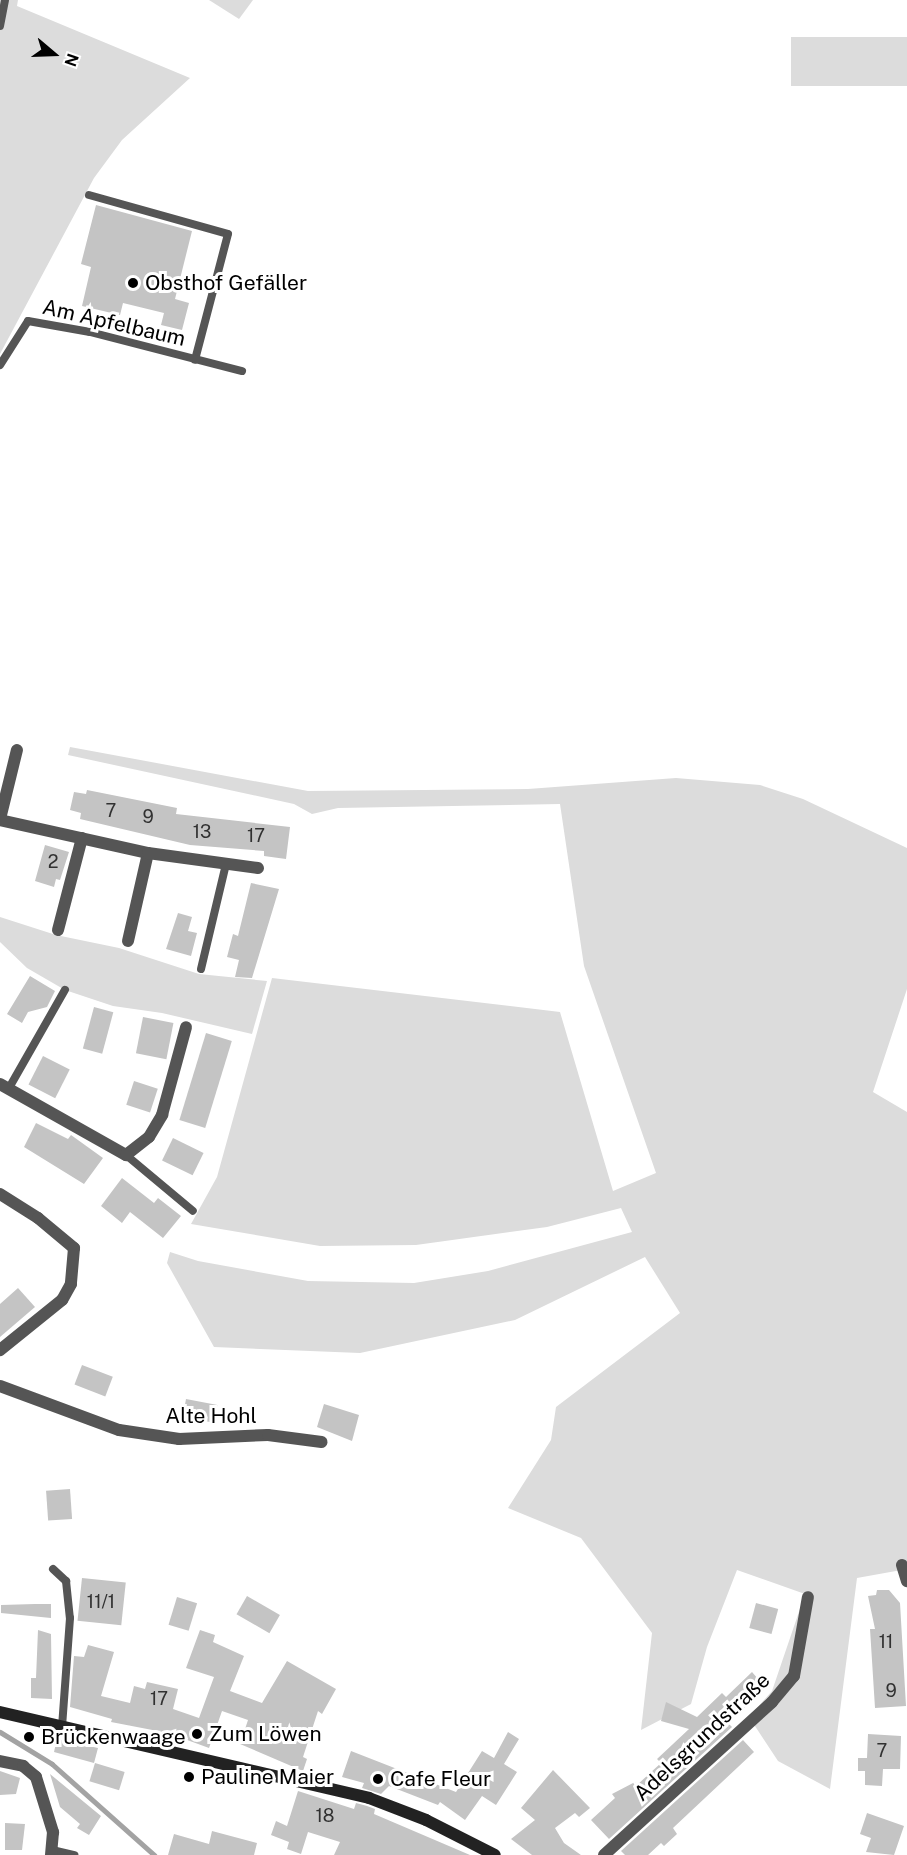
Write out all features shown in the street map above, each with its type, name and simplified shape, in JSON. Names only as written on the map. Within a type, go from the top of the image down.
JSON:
[{"type":"main road","points":[[0,1712],[369,1798],[426,1820],[495,1855]]},
{"type":"street","points":[[17,750],[0,819],[148,853],[258,868]]},
{"type":"street","points":[[58,930],[82,838]]},
{"type":"street","points":[[128,941],[148,853]]},
{"type":"street","points":[[4,1086],[126,1155],[149,1137],[162,1115],[186,1027]]},
{"type":"street","points":[[0,1194],[38,1218],[74,1248],[71,1284],[62,1300],[0,1350]]},
{"type":"street","name":"Alte Hohl","points":[[0,1386],[119,1430],[179,1439],[268,1435],[322,1442]]},
{"type":"street","points":[[902,1565],[907,1581]]},
{"type":"street","name":"Adelsgrundstraße","points":[[604,1855],[772,1702],[794,1676],[808,1597]]},
{"type":"street","points":[[0,1761],[23,1766],[36,1778],[53,1832],[51,1853]]},
{"type":"lane","points":[[0,26],[5,0]]},
{"type":"lane","points":[[89,195],[228,234],[195,360]]},
{"type":"lane","name":"Am Apfelbaum","points":[[0,365],[28,321],[90,332],[242,371]]},
{"type":"lane","points":[[201,969],[226,864]]},
{"type":"lane","points":[[4,1086],[65,990]]},
{"type":"lane","points":[[126,1155],[193,1211]]},
{"type":"lane","points":[[53,1569],[66,1581],[70,1618],[62,1726]]},
{"type":"lane","points":[[51,1853],[74,1855]]},
{"type":"shaded area","points":[[0,0],[18,0],[17,6],[190,78],[122,140],[94,178],[0,354]]},
{"type":"shaded area","points":[[209,0],[253,0],[239,19]]},
{"type":"shaded area","points":[[791,37],[907,37],[907,86],[791,86]]},
{"type":"shaded area","points":[[70,747],[308,791],[528,789],[676,778],[760,785],[803,799],[907,848],[907,989],[873,1092],[907,1112],[907,1569],[857,1578],[830,1789],[778,1761],[749,1717],[772,1691],[805,1594],[737,1570],[707,1647],[691,1704],[641,1730],[652,1633],[581,1538],[508,1508],[551,1440],[556,1407],[680,1313],[645,1257],[515,1320],[360,1353],[214,1347],[167,1263],[170,1252],[198,1261],[308,1281],[414,1283],[488,1271],[632,1232],[621,1208],[547,1227],[416,1245],[320,1246],[191,1224],[217,1177],[272,978],[560,1012],[613,1191],[656,1173],[584,966],[560,804],[338,808],[312,814],[294,804],[68,755]]},
{"type":"shaded area","points":[[0,917],[56,935],[119,948],[199,974],[267,981],[252,1034],[162,1013],[113,1006],[65,990],[27,968],[0,942]]},
{"type":"building","name":"Obsthof Gefäller","points":[[96,205],[192,231],[175,299],[189,303],[182,330],[161,325],[164,313],[123,303],[120,315],[82,306],[91,267],[81,264]]},
{"type":"building","points":[[87,790],[177,808],[176,814],[290,827],[286,859],[264,856],[264,851],[190,845],[80,819],[81,813],[70,810],[74,792],[86,794]]},
{"type":"building","points":[[45,845],[69,852],[60,880],[56,879],[54,887],[35,881]]},
{"type":"building","points":[[251,883],[279,889],[252,978],[235,977],[239,960],[227,957],[233,934],[238,936]]},
{"type":"building","points":[[178,913],[192,917],[188,931],[197,933],[191,956],[166,949]]},
{"type":"building","points":[[30,976],[55,991],[47,1007],[28,1012],[22,1023],[7,1014]]},
{"type":"building","points":[[94,1007],[113,1012],[102,1054],[83,1049]]},
{"type":"building","points":[[143,1017],[173,1023],[166,1059],[136,1053]]},
{"type":"building","points":[[206,1033],[232,1041],[205,1128],[179,1120]]},
{"type":"building","points":[[43,1056],[70,1070],[55,1098],[28,1085]]},
{"type":"building","points":[[134,1081],[158,1089],[150,1113],[126,1105]]},
{"type":"building","points":[[36,1123],[68,1139],[71,1135],[103,1158],[84,1184],[24,1147]]},
{"type":"building","points":[[173,1138],[204,1153],[193,1175],[162,1160]]},
{"type":"building","points":[[122,1178],[154,1203],[158,1198],[181,1216],[163,1238],[130,1212],[122,1223],[101,1206]]},
{"type":"building","points":[[18,1288],[35,1307],[0,1337],[0,1304]]},
{"type":"building","points":[[82,1365],[113,1377],[105,1396],[74,1385]]},
{"type":"building","points":[[186,1399],[217,1405],[214,1423],[183,1417]]},
{"type":"building","points":[[324,1404],[359,1415],[352,1441],[317,1427]]},
{"type":"building","points":[[70,1489],[72,1519],[48,1521],[46,1491]]},
{"type":"building","points":[[82,1578],[126,1583],[121,1625],[78,1621]]},
{"type":"building","points":[[877,1590],[889,1590],[900,1603],[906,1706],[875,1708],[870,1629],[875,1629],[868,1596],[876,1595]]},
{"type":"building","points":[[247,1596],[280,1615],[269,1633],[236,1614]]},
{"type":"building","points":[[177,1597],[197,1603],[189,1631],[169,1625]]},
{"type":"building","points":[[756,1603],[778,1609],[771,1634],[749,1628]]},
{"type":"building","points":[[51,1604],[51,1618],[1,1613],[1,1605]]},
{"type":"building","points":[[38,1630],[51,1634],[52,1699],[31,1698],[31,1678],[36,1678]]},
{"type":"building","points":[[200,1630],[215,1635],[213,1642],[244,1656],[230,1691],[262,1703],[287,1661],[336,1689],[322,1714],[318,1711],[303,1757],[307,1759],[303,1771],[240,1744],[248,1720],[222,1711],[209,1748],[168,1733],[111,1722],[112,1719],[70,1707],[74,1656],[84,1657],[88,1645],[114,1652],[101,1696],[130,1703],[134,1686],[145,1689],[147,1682],[178,1689],[173,1709],[199,1718],[214,1677],[186,1668]]},
{"type":"building","points":[[752,1672],[766,1688],[728,1723],[732,1727],[609,1839],[591,1820],[615,1798],[612,1794],[635,1782],[637,1785],[661,1763],[657,1759],[689,1729],[661,1721],[666,1702],[697,1717],[722,1693],[726,1697]]},
{"type":"building","points":[[508,1732],[519,1739],[504,1764],[517,1772],[496,1805],[482,1796],[465,1820],[440,1802],[438,1805],[389,1786],[381,1794],[362,1788],[364,1783],[342,1777],[351,1751],[456,1792],[482,1751],[494,1758]]},
{"type":"building","points":[[868,1734],[901,1736],[900,1769],[883,1769],[882,1786],[865,1785],[865,1771],[858,1771],[858,1758],[867,1758]]},
{"type":"building","points":[[57,1739],[98,1748],[94,1763],[54,1752]]},
{"type":"building","points":[[743,1740],[754,1752],[673,1828],[677,1834],[664,1846],[661,1843],[648,1855],[625,1855],[621,1851]]},
{"type":"building","points":[[95,1763],[125,1772],[119,1790],[89,1781]]},
{"type":"building","points":[[553,1770],[590,1808],[579,1817],[575,1813],[555,1828],[564,1843],[581,1855],[532,1855],[511,1839],[535,1820],[521,1808]]},
{"type":"building","points":[[0,1771],[20,1778],[16,1794],[0,1795]]},
{"type":"building","points":[[50,1774],[101,1816],[89,1835],[77,1828],[80,1824],[60,1807]]},
{"type":"building","points":[[298,1791],[354,1809],[356,1803],[367,1806],[375,1809],[374,1814],[470,1855],[334,1855],[340,1842],[308,1832],[301,1854],[287,1849],[289,1842],[271,1835],[276,1821],[287,1826]]},
{"type":"building","points":[[867,1813],[904,1826],[894,1855],[866,1852],[871,1838],[860,1834]]},
{"type":"building","points":[[5,1823],[25,1824],[22,1850],[5,1850]]},
{"type":"building","points":[[212,1831],[257,1843],[254,1855],[168,1855],[174,1834],[209,1844]]},
{"type":"waterway","points":[[0,1732],[52,1764],[154,1855]]},
{"type":"place","name":"Obsthof Gefäller","points":[[133,283]]},
{"type":"place","name":"Zum Löwen","points":[[197,1734]]},
{"type":"place","name":"Brückenwaage","points":[[29,1737]]},
{"type":"place","name":"Pauline Maier","points":[[189,1777]]},
{"type":"place","name":"Cafe Fleur","points":[[378,1779]]}]
